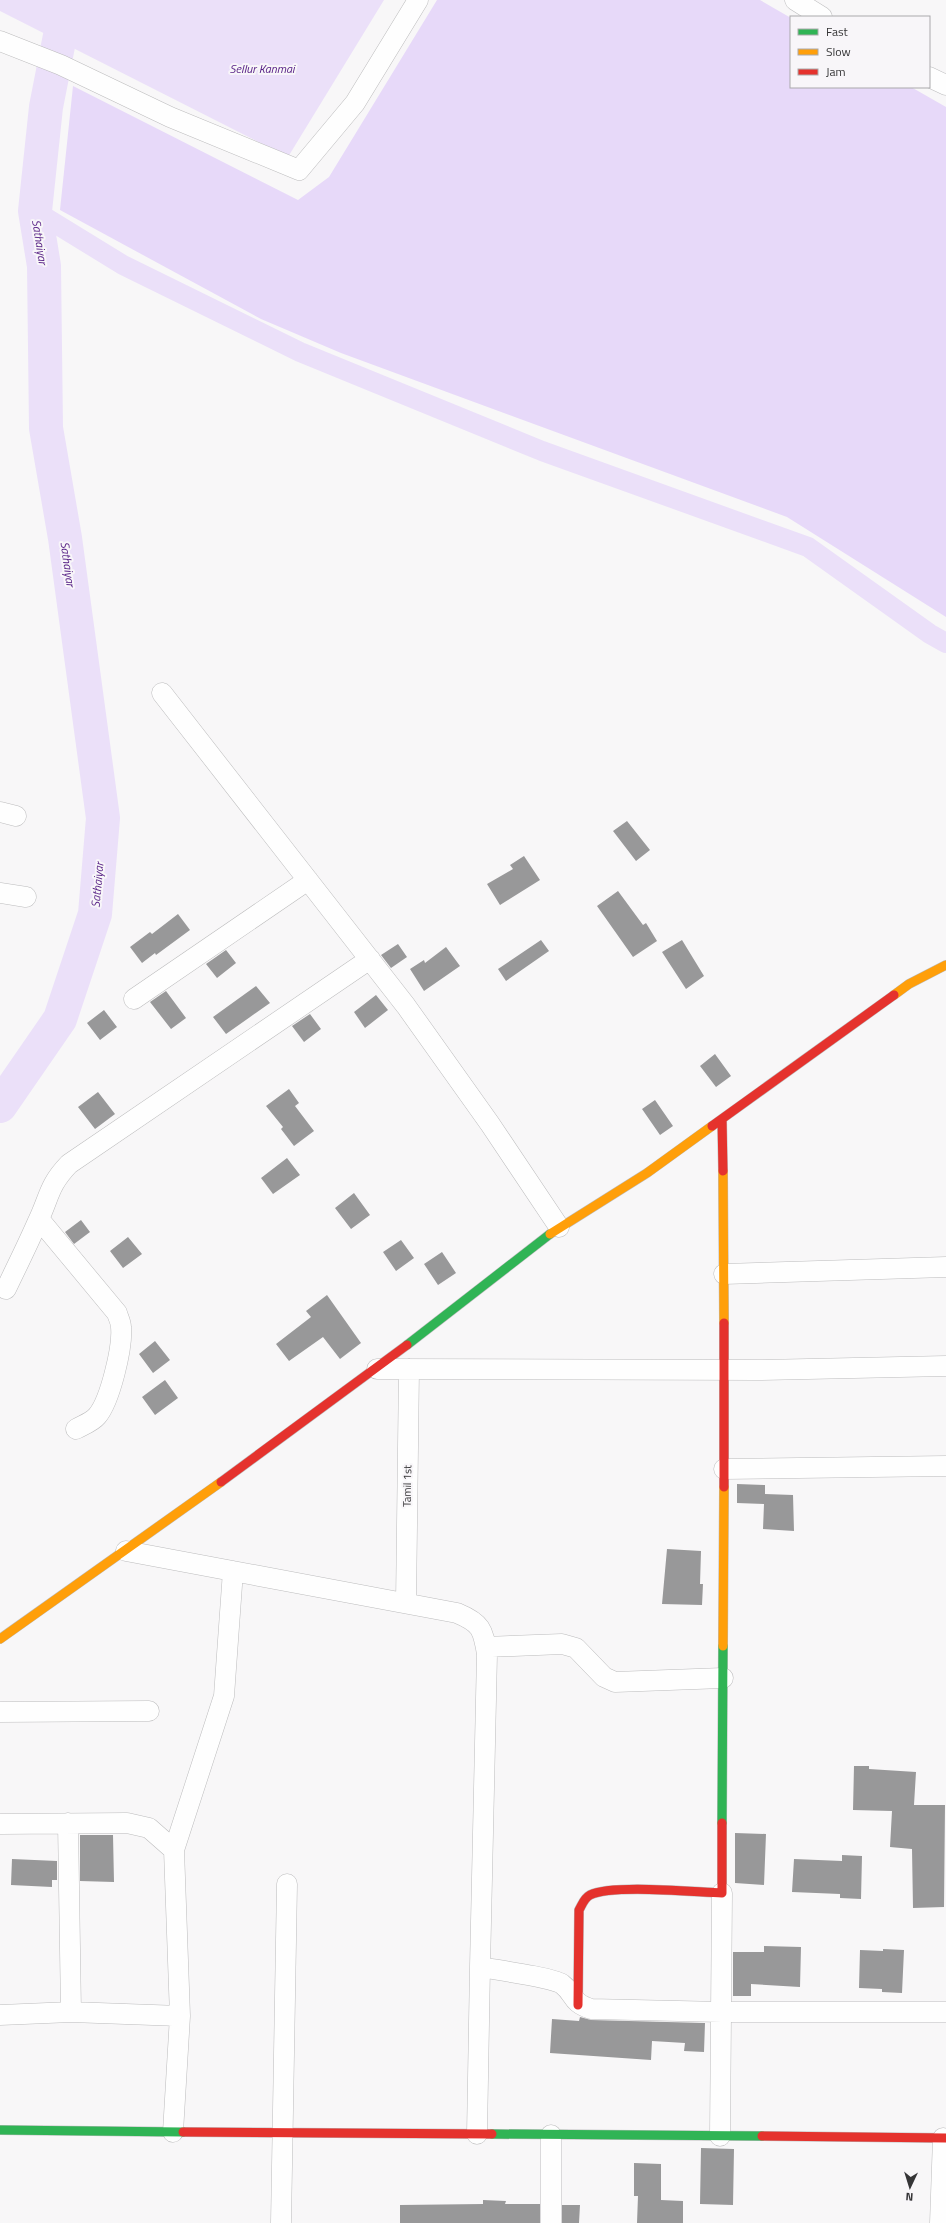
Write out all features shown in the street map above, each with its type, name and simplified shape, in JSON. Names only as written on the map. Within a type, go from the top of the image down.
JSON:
[{"type":"street","points":[[0,41],[54,62],[170,117],[299,170],[355,103],[418,0]]},
{"type":"street","points":[[795,0],[820,16]]},
{"type":"street","points":[[930,77],[946,86]]},
{"type":"street","points":[[162,693],[370,959],[465,1088],[559,1226]]},
{"type":"street","points":[[134,999],[308,880]]},
{"type":"street","points":[[0,893],[26,897]]},
{"type":"street","points":[[6,1289],[39,1219],[56,1178],[69,1164],[370,959]]},
{"type":"street","points":[[0,1639],[126,1551],[377,1369],[559,1226],[647,1173],[909,984],[946,965]]},
{"type":"street","points":[[720,2136],[725,1370],[722,1119]]},
{"type":"street","points":[[39,1219],[117,1312],[121,1326],[122,1340],[110,1391],[105,1405],[96,1418],[76,1429]]},
{"type":"street","points":[[724,1274],[946,1267]]},
{"type":"street","points":[[377,1369],[725,1370],[946,1366]]},
{"type":"street","name":"Tamil 1st","points":[[406,1603],[409,1369]]},
{"type":"street","points":[[724,1469],[946,1466]]},
{"type":"street","points":[[126,1551],[458,1613],[474,1620],[483,1631],[486,1647],[477,2134]]},
{"type":"street","points":[[173,2132],[180,2016],[174,1850],[224,1696],[233,1571]]},
{"type":"street","points":[[486,1647],[562,1644],[576,1648],[604,1677],[615,1682],[723,1678]]},
{"type":"street","points":[[0,1712],[149,1711]]},
{"type":"street","points":[[68,1823],[71,2012]]},
{"type":"street","points":[[0,1824],[127,1823],[149,1828],[174,1850]]},
{"type":"street","points":[[281,2223],[284,2133],[287,1884]]},
{"type":"street","points":[[578,2005],[580,1910],[583,1901],[590,1895],[610,1892],[722,1893]]},
{"type":"street","points":[[480,1967],[550,1980],[561,1984],[578,2005],[591,2009],[614,2011],[722,2012],[946,2012]]},
{"type":"street","points":[[0,2015],[71,2012],[180,2016]]},
{"type":"street","points":[[0,2130],[945,2138],[940,2223]]},
{"type":"street","points":[[551,2135],[551,2223]]},
{"type":"shaded area","points":[[437,0],[760,0],[790,17],[790,88],[913,88],[946,107],[946,617],[787,517],[341,353],[261,319],[60,210],[73,86],[298,200],[329,177]]},
{"type":"water","name":"Sellur Kanmai","points":[[0,0],[384,0],[288,157],[0,11]]},
{"type":"building","points":[[627,821],[650,850],[636,861],[613,831]]},
{"type":"building","points":[[524,856],[540,880],[500,905],[487,884],[513,869],[510,865]]},
{"type":"building","points":[[618,891],[643,925],[646,923],[657,941],[633,957],[597,906]]},
{"type":"building","points":[[178,914],[190,930],[156,955],[155,953],[142,963],[130,947],[150,932],[152,934]]},
{"type":"building","points":[[541,940],[549,951],[506,981],[498,969]]},
{"type":"building","points":[[682,940],[704,976],[686,989],[662,952]]},
{"type":"building","points":[[398,944],[407,957],[391,968],[381,955]]},
{"type":"building","points":[[446,947],[460,966],[424,991],[410,969],[424,960],[425,963]]},
{"type":"building","points":[[226,950],[236,963],[217,978],[206,964]]},
{"type":"building","points":[[256,986],[270,1003],[226,1034],[213,1017]]},
{"type":"building","points":[[166,991],[186,1018],[171,1029],[150,1002]]},
{"type":"building","points":[[376,995],[388,1010],[365,1028],[354,1012]]},
{"type":"building","points":[[104,1010],[117,1027],[100,1040],[87,1023]]},
{"type":"building","points":[[310,1014],[321,1029],[304,1042],[292,1026]]},
{"type":"building","points":[[715,1054],[731,1076],[716,1087],[700,1066]]},
{"type":"building","points":[[289,1089],[299,1103],[295,1106],[314,1131],[294,1146],[281,1129],[283,1127],[266,1106]]},
{"type":"building","points":[[98,1092],[115,1114],[95,1129],[78,1107]]},
{"type":"building","points":[[655,1100],[673,1126],[660,1135],[642,1109]]},
{"type":"building","points":[[287,1158],[300,1175],[273,1194],[261,1178]]},
{"type":"building","points":[[354,1193],[370,1215],[351,1229],[335,1208]]},
{"type":"building","points":[[81,1220],[90,1232],[74,1244],[65,1232]]},
{"type":"building","points":[[128,1237],[142,1254],[123,1268],[110,1251]]},
{"type":"building","points":[[401,1240],[414,1258],[396,1271],[383,1252]]},
{"type":"building","points":[[442,1252],[456,1273],[438,1285],[424,1264]]},
{"type":"building","points":[[327,1295],[361,1343],[340,1359],[323,1337],[289,1361],[276,1344],[311,1317],[306,1311]]},
{"type":"building","points":[[155,1341],[170,1360],[153,1373],[139,1354]]},
{"type":"building","points":[[165,1380],[178,1398],[155,1415],[142,1397]]},
{"type":"building","points":[[737,1484],[765,1485],[765,1494],[793,1495],[794,1531],[763,1529],[764,1504],[737,1503]]},
{"type":"building","points":[[667,1549],[701,1551],[700,1584],[703,1584],[702,1605],[662,1604]]},
{"type":"building","points":[[854,1766],[869,1766],[869,1769],[916,1772],[914,1805],[945,1805],[944,1907],[913,1908],[912,1849],[890,1847],[892,1811],[853,1810]]},
{"type":"building","points":[[735,1833],[766,1834],[764,1885],[735,1883]]},
{"type":"building","points":[[80,1835],[113,1835],[114,1882],[80,1881]]},
{"type":"building","points":[[842,1855],[862,1856],[861,1899],[840,1898],[840,1894],[792,1892],[794,1859],[842,1861]]},
{"type":"building","points":[[12,1859],[57,1861],[57,1880],[52,1880],[52,1887],[11,1885]]},
{"type":"building","points":[[764,1946],[801,1947],[800,1987],[751,1984],[751,1996],[733,1996],[733,1952],[764,1952]]},
{"type":"building","points":[[883,1949],[904,1950],[902,1993],[882,1992],[882,1989],[859,1988],[860,1950],[883,1951]]},
{"type":"building","points":[[580,2017],[591,2020],[705,2023],[704,2052],[684,2051],[685,2043],[652,2041],[651,2060],[550,2053],[552,2019],[579,2021]]},
{"type":"building","points":[[701,2148],[734,2149],[733,2205],[700,2204]]},
{"type":"building","points":[[634,2163],[661,2164],[661,2200],[683,2201],[683,2223],[637,2223],[638,2196],[634,2196]]},
{"type":"building","points":[[483,2200],[506,2201],[505,2204],[540,2204],[540,2223],[400,2223],[400,2205],[483,2204]]},
{"type":"building","points":[[562,2205],[580,2205],[579,2223],[562,2223]]},
{"type":"waterway","name":"Sathaiyar","points":[[0,1106],[60,1019],[95,914],[103,818],[65,538],[46,428],[44,266],[35,211],[46,107],[67,0]]},
{"type":"waterway","points":[[35,211],[123,265],[300,352],[542,451],[808,547],[930,634],[946,643]]},
{"type":"traffic: fast","points":[[407,1345],[550,1234]]},
{"type":"traffic: fast","points":[[722,1823],[723,1646]]},
{"type":"traffic: fast","points":[[0,2130],[183,2132]]},
{"type":"traffic: fast","points":[[492,2134],[762,2136]]},
{"type":"traffic: slow","points":[[894,995],[909,984],[946,965]]},
{"type":"traffic: slow","points":[[550,1234],[647,1173],[712,1126]]},
{"type":"traffic: slow","points":[[723,1171],[724,1323]]},
{"type":"traffic: slow","points":[[0,1639],[221,1482]]},
{"type":"traffic: slow","points":[[723,1646],[724,1487]]},
{"type":"traffic: jam","points":[[712,1126],[894,995]]},
{"type":"traffic: jam","points":[[722,1119],[723,1171]]},
{"type":"traffic: jam","points":[[724,1323],[724,1487]]},
{"type":"traffic: jam","points":[[221,1482],[407,1345]]},
{"type":"traffic: jam","points":[[578,2005],[579,1910],[588,1896],[601,1892],[634,1889],[722,1893],[722,1823]]},
{"type":"traffic: jam","points":[[183,2132],[492,2134]]},
{"type":"traffic: jam","points":[[762,2136],[946,2138]]}]
